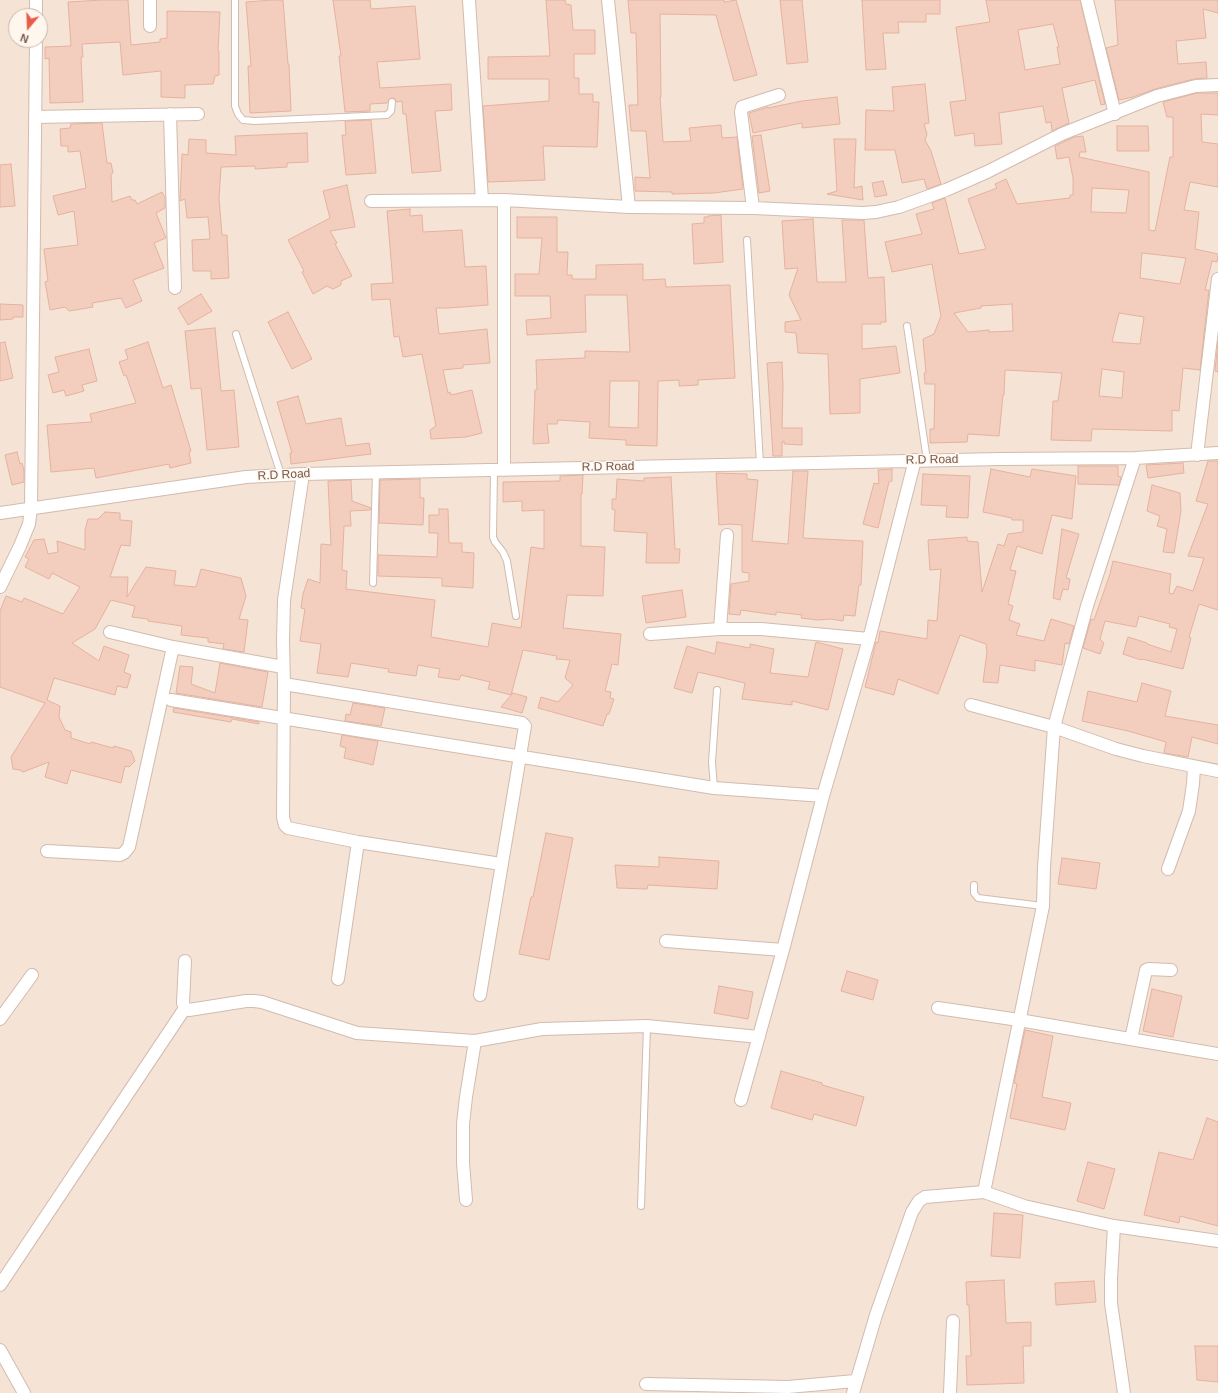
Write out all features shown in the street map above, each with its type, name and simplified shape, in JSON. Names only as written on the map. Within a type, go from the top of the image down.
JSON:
[{"type":"street","points":[[150,0],[150,26]]},
{"type":"street","points":[[469,0],[482,200]]},
{"type":"street","points":[[608,0],[630,207]]},
{"type":"street","points":[[1087,0],[1115,114]]},
{"type":"street","points":[[0,588],[29,524],[31,508],[36,48]]},
{"type":"street","points":[[372,201],[504,200],[630,207],[753,208],[863,213],[876,212],[899,207],[946,190],[987,172],[1062,134],[1157,96],[1196,86],[1218,84]]},
{"type":"street","points":[[753,208],[741,112],[742,107],[779,95]]},
{"type":"street","points":[[170,114],[175,288]]},
{"type":"street","points":[[35,117],[198,114]]},
{"type":"street","points":[[499,470],[504,200]]},
{"type":"street","points":[[1197,455],[1218,279]]},
{"type":"street","name":"R.D Road","points":[[0,512],[246,477],[281,475],[921,460],[1134,458],[1218,453]]},
{"type":"street","points":[[984,1192],[1043,906],[1044,867],[1054,727],[1087,606],[1134,458]]},
{"type":"street","points":[[741,1100],[783,950],[823,796],[921,460]]},
{"type":"street","points":[[303,474],[284,600],[283,817],[285,825],[288,828],[358,842],[501,864]]},
{"type":"street","points":[[720,629],[727,535]]},
{"type":"street","points":[[650,634],[720,629],[784,631],[869,639]]},
{"type":"street","points":[[110,632],[174,647],[284,667]]},
{"type":"street","points":[[47,851],[120,855],[124,854],[129,847],[174,647]]},
{"type":"street","points":[[284,684],[522,723],[525,726],[480,995]]},
{"type":"street","points":[[171,700],[714,788],[823,796]]},
{"type":"street","points":[[971,705],[1054,727],[1116,748],[1218,772]]},
{"type":"street","points":[[1168,869],[1189,811],[1194,784],[1194,767]]},
{"type":"street","points":[[338,979],[358,842]]},
{"type":"street","points":[[666,941],[783,950]]},
{"type":"street","points":[[185,962],[183,1003],[185,1008]]},
{"type":"street","points":[[1131,1039],[1146,970],[1171,970]]},
{"type":"street","points":[[0,1019],[32,975]]},
{"type":"street","points":[[185,1008],[189,1010],[254,1001],[262,1002],[357,1034],[475,1041],[542,1029],[647,1026],[759,1037]]},
{"type":"street","points":[[0,1285],[185,1008]]},
{"type":"street","points":[[938,1008],[1019,1020],[1218,1054]]},
{"type":"street","points":[[466,1200],[463,1163],[463,1124],[475,1041]]},
{"type":"street","points":[[646,1384],[854,1387],[876,1315],[912,1212],[919,1201],[925,1197],[984,1192],[1024,1206],[1114,1226],[1218,1241]]},
{"type":"street","points":[[1114,1226],[1111,1302],[1124,1393]]},
{"type":"street","points":[[950,1393],[953,1321]]},
{"type":"street","points":[[0,1350],[24,1393]]},
{"type":"lane","points":[[235,0],[235,106],[238,114],[244,120],[255,121],[387,115],[391,111],[392,102]]},
{"type":"lane","points":[[747,240],[760,464]]},
{"type":"lane","points":[[908,326],[921,460]]},
{"type":"lane","points":[[236,334],[281,475]]},
{"type":"lane","points":[[499,470],[493,537],[507,561],[516,616]]},
{"type":"lane","points":[[373,583],[376,472]]},
{"type":"lane","points":[[714,788],[712,762],[717,690]]},
{"type":"lane","points":[[974,885],[974,893],[978,898],[1043,906]]},
{"type":"lane","points":[[641,1206],[647,1026]]},
{"type":"shaded area","points":[[0,0],[1218,0],[1218,1393],[0,1393]]},
{"type":"building","points":[[128,0],[131,45],[160,42],[160,39],[167,38],[167,11],[220,12],[218,51],[219,75],[215,76],[213,84],[185,85],[185,98],[161,97],[161,71],[123,75],[120,42],[82,44],[83,57],[81,57],[83,102],[50,103],[49,58],[45,59],[45,48],[71,46],[68,2]]},
{"type":"building","points":[[283,0],[289,64],[291,111],[250,113],[248,66],[251,66],[246,2]]},
{"type":"building","points":[[333,0],[370,0],[371,9],[415,6],[420,59],[377,62],[380,88],[451,84],[452,110],[435,111],[441,171],[412,173],[406,114],[403,114],[402,101],[396,102],[394,98],[391,98],[387,103],[370,104],[370,111],[345,112],[339,56],[341,56]]},
{"type":"building","points":[[546,0],[565,0],[566,4],[571,5],[573,30],[595,30],[595,54],[574,54],[574,78],[579,78],[579,94],[593,94],[593,102],[599,102],[597,147],[543,146],[545,180],[488,182],[483,106],[549,101],[549,79],[488,79],[488,57],[550,56]]},
{"type":"building","points":[[628,0],[724,0],[724,2],[736,0],[757,75],[734,81],[716,15],[660,14],[660,97],[663,142],[691,141],[689,128],[721,125],[722,138],[737,137],[743,189],[714,193],[672,194],[672,192],[635,191],[635,177],[650,178],[646,131],[631,131],[629,105],[638,105],[636,33],[631,33]]},
{"type":"building","points":[[780,0],[802,0],[808,62],[787,64]]},
{"type":"building","points":[[862,0],[940,0],[940,14],[926,14],[926,22],[898,22],[899,33],[883,33],[886,69],[866,70]]},
{"type":"building","points":[[986,0],[1080,0],[1105,104],[1101,105],[1095,80],[1062,88],[1069,123],[1052,131],[1051,122],[1046,123],[1043,106],[999,113],[1002,144],[975,146],[974,133],[955,136],[950,102],[966,100],[956,27],[990,22]],"holes":[[[1053,24],[1059,47],[1057,47],[1060,64],[1025,70],[1018,30]]]},
{"type":"building","points":[[1115,0],[1218,0],[1218,13],[1203,9],[1206,38],[1176,41],[1178,64],[1206,62],[1207,78],[1194,79],[1119,100],[1106,48],[1118,45]]},
{"type":"building","points":[[925,84],[929,123],[924,124],[927,134],[925,140],[931,151],[941,184],[927,189],[924,179],[902,183],[895,150],[865,150],[866,110],[894,111],[892,87]]},
{"type":"building","points":[[1197,93],[1218,93],[1218,115],[1201,114],[1202,142],[1218,144],[1218,187],[1190,182],[1184,210],[1199,212],[1195,249],[1218,254],[1218,256],[1217,262],[1212,261],[1205,290],[1209,290],[1200,370],[1183,368],[1179,411],[1172,410],[1172,431],[1092,429],[1091,441],[1051,440],[1053,401],[1058,401],[1062,373],[1005,370],[1004,395],[999,436],[968,434],[967,442],[930,443],[930,429],[934,429],[935,384],[925,384],[924,373],[926,373],[923,339],[934,334],[941,316],[932,264],[892,272],[885,242],[922,234],[916,214],[934,209],[932,203],[945,198],[959,254],[986,249],[968,199],[997,188],[995,184],[1006,179],[1017,204],[1070,198],[1070,195],[1073,195],[1073,178],[1069,157],[1057,159],[1055,146],[1074,137],[1083,136],[1086,152],[1080,152],[1079,157],[1149,172],[1149,230],[1155,231],[1170,157],[1173,157],[1173,117],[1167,117],[1163,102]],"holes":[[[1092,188],[1129,190],[1126,213],[1091,212]],[[1142,253],[1186,258],[1180,284],[1140,278]],[[1012,304],[1013,331],[989,332],[989,330],[968,332],[954,313],[981,308],[981,306]],[[1119,313],[1144,317],[1140,344],[1112,342]],[[1102,369],[1124,372],[1122,398],[1099,396]]]},
{"type":"building","points":[[837,97],[840,124],[802,128],[802,123],[753,133],[749,113],[768,107]]},
{"type":"building","points":[[371,120],[376,173],[346,175],[342,135],[346,135],[345,121]]},
{"type":"building","points":[[102,123],[107,163],[111,163],[113,173],[111,174],[112,202],[130,196],[137,204],[162,192],[165,198],[165,208],[156,213],[166,238],[154,243],[164,268],[133,280],[142,301],[126,308],[121,298],[92,303],[93,307],[69,311],[65,307],[50,310],[45,282],[48,281],[44,249],[78,245],[74,211],[58,215],[53,196],[86,188],[80,151],[68,152],[68,146],[61,146],[60,129],[70,128],[71,124]]},
{"type":"building","points":[[1117,126],[1148,126],[1149,151],[1117,151]]},
{"type":"building","points":[[307,133],[308,162],[287,163],[287,167],[255,169],[255,166],[221,167],[219,198],[222,235],[227,235],[229,278],[211,279],[211,271],[193,271],[192,240],[210,239],[208,217],[187,218],[185,199],[180,201],[182,154],[188,155],[189,139],[206,140],[206,153],[236,155],[235,136]]},
{"type":"building","points":[[761,135],[770,191],[759,193],[752,136]]},
{"type":"building","points":[[834,139],[856,139],[854,188],[862,186],[863,200],[827,194],[837,191]]},
{"type":"building","points":[[11,164],[15,206],[0,207],[0,165]]},
{"type":"building","points":[[883,181],[887,195],[875,197],[872,183]]},
{"type":"building","points":[[347,185],[355,227],[330,231],[337,243],[335,244],[352,276],[341,281],[341,285],[333,289],[327,286],[313,294],[302,272],[304,271],[288,240],[330,218],[323,191]]},
{"type":"building","points":[[410,209],[410,216],[422,215],[423,232],[462,230],[465,267],[486,266],[488,305],[436,308],[439,334],[487,329],[490,363],[463,365],[463,368],[443,370],[448,393],[450,392],[451,395],[472,390],[482,433],[466,437],[431,439],[430,430],[436,426],[422,354],[403,357],[399,336],[394,337],[390,299],[372,300],[371,284],[393,283],[387,211]]},
{"type":"building","points":[[721,215],[723,262],[694,264],[692,224],[704,223],[704,217]]},
{"type":"building","points":[[517,217],[557,217],[557,252],[568,252],[567,275],[572,275],[572,279],[596,279],[596,265],[643,264],[643,280],[665,279],[666,287],[730,285],[735,378],[698,380],[698,385],[679,386],[679,380],[658,381],[657,446],[626,445],[626,440],[589,438],[590,422],[558,420],[557,424],[547,424],[549,443],[533,444],[535,390],[537,390],[536,360],[585,358],[585,351],[630,352],[627,295],[585,295],[586,332],[527,335],[526,320],[551,318],[550,296],[515,296],[515,274],[539,274],[542,238],[517,238]],"holes":[[[610,381],[639,381],[638,428],[609,427]]]},
{"type":"building","points":[[813,219],[817,282],[846,282],[842,220],[864,220],[868,278],[884,277],[886,322],[881,322],[881,324],[862,324],[862,349],[896,346],[900,373],[860,379],[860,413],[830,414],[828,354],[798,353],[796,333],[785,332],[785,322],[801,320],[789,295],[798,268],[785,269],[782,221]]},
{"type":"building","points":[[201,294],[212,311],[188,325],[178,308]]},
{"type":"building","points":[[0,304],[23,305],[23,317],[13,317],[13,319],[0,320]]},
{"type":"building","points":[[288,312],[312,359],[292,369],[268,322]]},
{"type":"building","points":[[215,328],[221,391],[234,390],[239,447],[207,450],[201,388],[191,389],[185,331]]},
{"type":"building","points":[[5,342],[13,378],[0,381],[0,343]]},
{"type":"building","points":[[148,342],[163,388],[171,385],[191,451],[189,452],[191,463],[170,468],[169,464],[96,478],[94,468],[51,472],[47,425],[92,422],[90,414],[136,403],[126,375],[124,376],[119,362],[128,359],[125,350]]},
{"type":"building","points":[[1218,342],[1218,372],[1215,371]]},
{"type":"building","points":[[89,349],[97,381],[82,385],[84,391],[66,396],[64,390],[53,393],[48,375],[59,372],[55,357]]},
{"type":"building","points":[[782,362],[782,428],[802,428],[802,445],[784,444],[784,441],[782,442],[782,456],[773,456],[767,363]]},
{"type":"building","points":[[298,396],[306,424],[341,418],[346,446],[369,443],[371,454],[291,464],[290,453],[292,453],[277,402]]},
{"type":"building","points":[[17,452],[20,464],[22,463],[24,470],[24,482],[12,485],[5,455]]},
{"type":"building","points":[[1208,461],[1218,461],[1218,610],[1199,604],[1189,637],[1191,638],[1183,669],[1141,660],[1123,654],[1128,637],[1171,652],[1177,629],[1169,627],[1170,624],[1139,616],[1136,627],[1105,621],[1100,639],[1104,643],[1100,654],[1083,648],[1091,619],[1094,620],[1113,561],[1171,574],[1169,593],[1173,594],[1177,586],[1193,591],[1204,558],[1188,556],[1208,504],[1196,501]]},
{"type":"building","points":[[1183,463],[1184,473],[1148,478],[1146,465]]},
{"type":"building","points":[[1078,466],[1118,466],[1118,476],[1121,477],[1119,485],[1078,484]]},
{"type":"building","points":[[892,469],[892,481],[889,482],[878,528],[863,524],[874,483],[879,484],[878,470]]},
{"type":"building","points":[[991,469],[1030,477],[1032,469],[1076,476],[1072,519],[1052,515],[1042,554],[1017,546],[1010,570],[1016,571],[1008,604],[1013,606],[1009,620],[1020,624],[1016,635],[1044,641],[1051,619],[1074,626],[1069,644],[1065,643],[1062,665],[1035,660],[1035,671],[1000,665],[998,683],[983,682],[987,652],[986,644],[960,635],[938,694],[898,679],[894,695],[865,687],[880,631],[927,639],[928,620],[937,621],[941,569],[930,570],[928,540],[967,537],[967,541],[978,542],[982,592],[998,544],[1004,546],[1008,534],[1023,532],[1023,520],[1012,520],[1012,518],[983,512]]},
{"type":"building","points":[[793,471],[808,471],[803,538],[863,541],[861,585],[859,585],[855,616],[844,615],[843,621],[801,618],[802,615],[776,612],[776,615],[741,610],[740,615],[729,614],[731,584],[749,581],[749,573],[742,572],[742,525],[719,525],[716,473],[747,474],[747,479],[758,480],[752,541],[788,544]]},
{"type":"building","points":[[923,474],[970,476],[968,518],[946,517],[947,506],[921,505]]},
{"type":"building","points":[[583,475],[581,494],[581,546],[605,547],[603,596],[567,595],[563,628],[621,634],[618,665],[612,664],[605,691],[611,692],[610,698],[614,699],[603,726],[538,708],[541,697],[558,702],[573,685],[565,678],[570,660],[556,659],[557,656],[523,650],[511,695],[488,689],[490,682],[461,675],[459,680],[438,677],[440,669],[418,665],[416,676],[388,672],[389,669],[351,663],[348,677],[317,673],[321,644],[300,641],[305,609],[301,608],[303,594],[308,579],[320,583],[321,544],[331,545],[328,481],[351,480],[352,501],[371,508],[370,510],[350,511],[351,526],[344,526],[342,570],[347,571],[346,589],[435,600],[431,637],[488,647],[492,623],[521,628],[531,547],[544,549],[544,510],[522,511],[522,501],[503,502],[503,482],[560,481],[560,476]]},
{"type":"building","points":[[671,477],[675,549],[680,549],[679,563],[646,563],[647,533],[614,531],[615,510],[612,509],[612,499],[616,499],[617,479],[644,481],[644,478]]},
{"type":"building","points":[[420,479],[420,498],[424,498],[423,525],[379,523],[380,480]]},
{"type":"building","points":[[1152,485],[1180,493],[1181,511],[1174,553],[1163,552],[1167,529],[1157,526],[1160,516],[1147,511]]},
{"type":"building","points":[[439,509],[448,509],[449,543],[462,543],[462,552],[474,553],[473,588],[442,586],[442,578],[378,576],[378,555],[437,557],[438,533],[429,533],[429,515],[439,515]]},
{"type":"building","points":[[105,512],[120,513],[120,520],[132,521],[130,546],[121,545],[110,577],[128,577],[127,597],[146,567],[176,571],[174,585],[196,587],[201,569],[241,578],[246,596],[239,619],[248,620],[244,652],[223,649],[224,644],[208,642],[208,638],[181,635],[182,626],[132,617],[135,606],[111,600],[95,629],[72,643],[99,661],[104,646],[129,655],[124,672],[131,675],[127,688],[117,686],[115,695],[54,678],[47,700],[60,706],[59,717],[65,730],[71,732],[71,738],[90,744],[91,742],[131,751],[135,761],[129,767],[125,766],[121,783],[71,770],[67,784],[45,777],[49,762],[23,772],[13,769],[11,757],[45,703],[0,687],[0,611],[6,596],[22,602],[24,598],[63,614],[80,587],[52,573],[49,579],[25,567],[29,559],[25,557],[34,540],[44,539],[48,554],[58,552],[57,541],[85,550],[85,530],[88,519],[98,519]]},
{"type":"building","points":[[1062,529],[1079,534],[1066,578],[1070,579],[1068,590],[1063,589],[1060,600],[1053,598]]},
{"type":"building","points":[[682,590],[686,617],[646,623],[642,596]]},
{"type":"building","points":[[717,642],[750,648],[750,644],[774,649],[770,673],[808,677],[816,642],[843,649],[828,710],[792,701],[792,705],[742,699],[745,683],[698,672],[692,693],[674,688],[687,646],[715,654]]},
{"type":"building","points":[[220,663],[268,672],[262,707],[176,693],[180,666],[193,667],[191,684],[215,693]]},
{"type":"building","points":[[1142,683],[1171,691],[1165,716],[1218,725],[1218,744],[1192,737],[1188,757],[1164,753],[1166,742],[1128,731],[1082,721],[1088,691],[1137,702]]},
{"type":"building","points":[[513,693],[527,697],[522,713],[501,707]]},
{"type":"building","points":[[353,703],[385,708],[381,726],[345,721],[346,714],[350,715]]},
{"type":"building","points":[[174,708],[259,722],[259,724],[232,719],[231,722],[173,712]]},
{"type":"building","points":[[342,735],[378,741],[373,765],[344,758],[346,748],[340,746]]},
{"type":"building","points":[[546,833],[573,838],[549,960],[519,954],[531,897],[533,897]]},
{"type":"building","points":[[659,857],[719,861],[717,889],[648,885],[647,889],[617,888],[615,865],[659,867]]},
{"type":"building","points":[[1062,858],[1100,863],[1096,889],[1058,884]]},
{"type":"building","points":[[847,971],[878,980],[873,1000],[841,991]]},
{"type":"building","points":[[719,986],[753,992],[748,1019],[714,1013]]},
{"type":"building","points":[[1152,989],[1182,996],[1173,1037],[1143,1031]]},
{"type":"building","points":[[1025,1030],[1053,1036],[1042,1097],[1071,1103],[1065,1130],[1010,1118],[1017,1084],[1014,1083]]},
{"type":"building","points":[[781,1071],[864,1097],[856,1126],[814,1114],[812,1120],[771,1108]]},
{"type":"building","points":[[1207,1118],[1218,1122],[1218,1226],[1180,1216],[1179,1223],[1144,1215],[1159,1152],[1193,1160]]},
{"type":"building","points":[[1088,1162],[1115,1169],[1104,1209],[1077,1201]]},
{"type":"building","points":[[994,1213],[1023,1215],[1020,1258],[991,1256]]},
{"type":"building","points":[[1004,1280],[1006,1323],[1031,1322],[1031,1346],[1023,1346],[1024,1383],[967,1385],[966,1356],[971,1356],[969,1305],[967,1305],[966,1282]]},
{"type":"building","points":[[1094,1281],[1096,1302],[1056,1305],[1055,1283]]},
{"type":"building","points":[[1195,1346],[1218,1346],[1218,1382],[1197,1380]]}]
